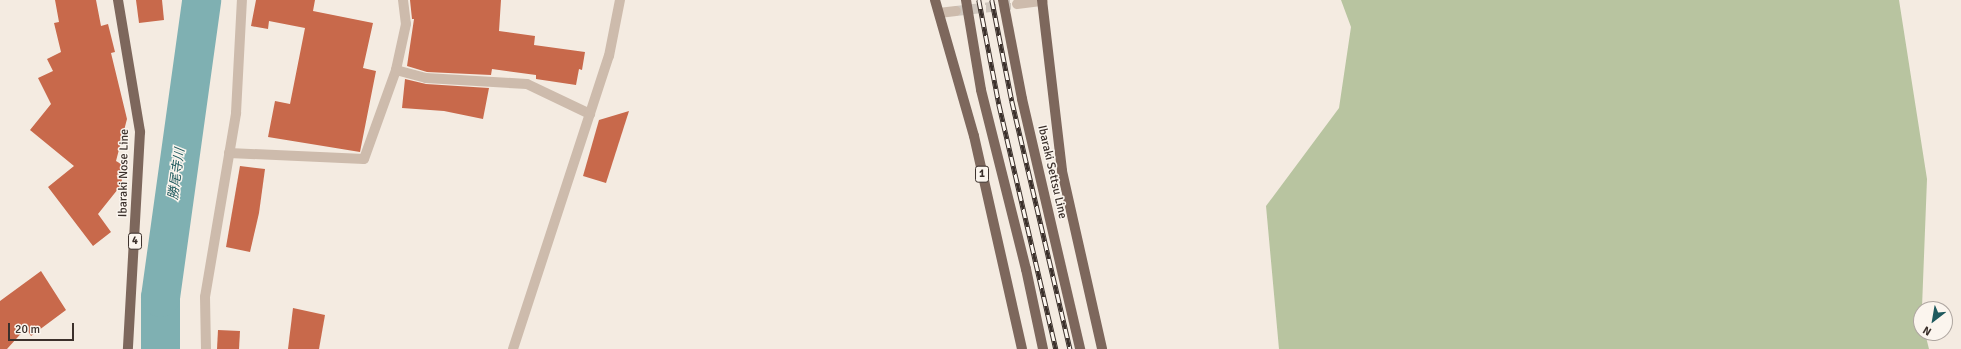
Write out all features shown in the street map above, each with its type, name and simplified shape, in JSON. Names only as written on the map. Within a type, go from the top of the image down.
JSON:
[{"type":"main road","name":"Ibaraki Nose Line","points":[[118,0],[140,132],[128,349]]},
{"type":"main road","name":"1","points":[[935,0],[974,136],[1022,349]]},
{"type":"main road","name":"1","points":[[966,0],[981,90],[1026,269],[1042,349]]},
{"type":"main road","name":"Ibaraki Settsu Line","points":[[1003,0],[1022,99],[1080,349]]},
{"type":"main road","points":[[1043,0],[1062,171],[1102,349]]},
{"type":"street","points":[[206,349],[205,297],[236,113],[242,0]]},
{"type":"street","points":[[229,153],[364,159],[396,70],[406,24],[402,0]]},
{"type":"street","points":[[513,349],[609,56],[620,0]]},
{"type":"street","points":[[1017,4],[1043,0]]},
{"type":"street","points":[[939,13],[956,11]]},
{"type":"street","points":[[396,70],[426,78],[527,84],[590,114]]},
{"type":"green space","points":[[1341,0],[1899,0],[1927,179],[1922,301],[1913,301],[1913,341],[1927,341],[1929,349],[1279,349],[1266,206],[1339,108],[1351,27]]},
{"type":"building","points":[[55,0],[96,0],[101,26],[108,24],[115,52],[111,53],[127,119],[116,161],[121,164],[122,184],[98,214],[111,232],[93,246],[48,187],[74,166],[30,130],[51,104],[38,78],[53,71],[47,59],[61,52],[54,23],[59,22]]},
{"type":"building","points":[[136,0],[162,0],[164,20],[139,23]]},
{"type":"building","points":[[256,0],[315,0],[313,11],[373,23],[363,68],[376,71],[360,152],[268,137],[275,101],[290,104],[305,28],[269,21],[268,29],[251,26]]},
{"type":"building","points":[[410,0],[501,0],[499,31],[535,36],[534,45],[585,52],[582,70],[579,69],[576,85],[536,79],[536,75],[492,69],[491,75],[427,72],[407,66],[414,19],[412,19]]},
{"type":"building","points":[[405,79],[426,84],[489,88],[483,119],[444,111],[402,108]]},
{"type":"building","points":[[629,111],[606,183],[583,176],[599,120]]},
{"type":"building","points":[[240,166],[265,169],[259,213],[250,252],[226,247]]},
{"type":"building","points":[[41,271],[66,310],[31,336],[26,328],[7,349],[0,349],[0,301]]},
{"type":"building","points":[[293,308],[325,315],[319,349],[288,349]]},
{"type":"building","points":[[218,330],[240,331],[239,349],[217,349]]},
{"type":"waterway","name":"勝尾寺川","points":[[160,349],[160,297],[201,0]]},
{"type":"tunnel","points":[[956,11],[1017,4]]},
{"type":"railway","points":[[979,0],[999,104],[1056,349]]},
{"type":"railway","points":[[992,0],[1012,101],[1070,349]]}]
